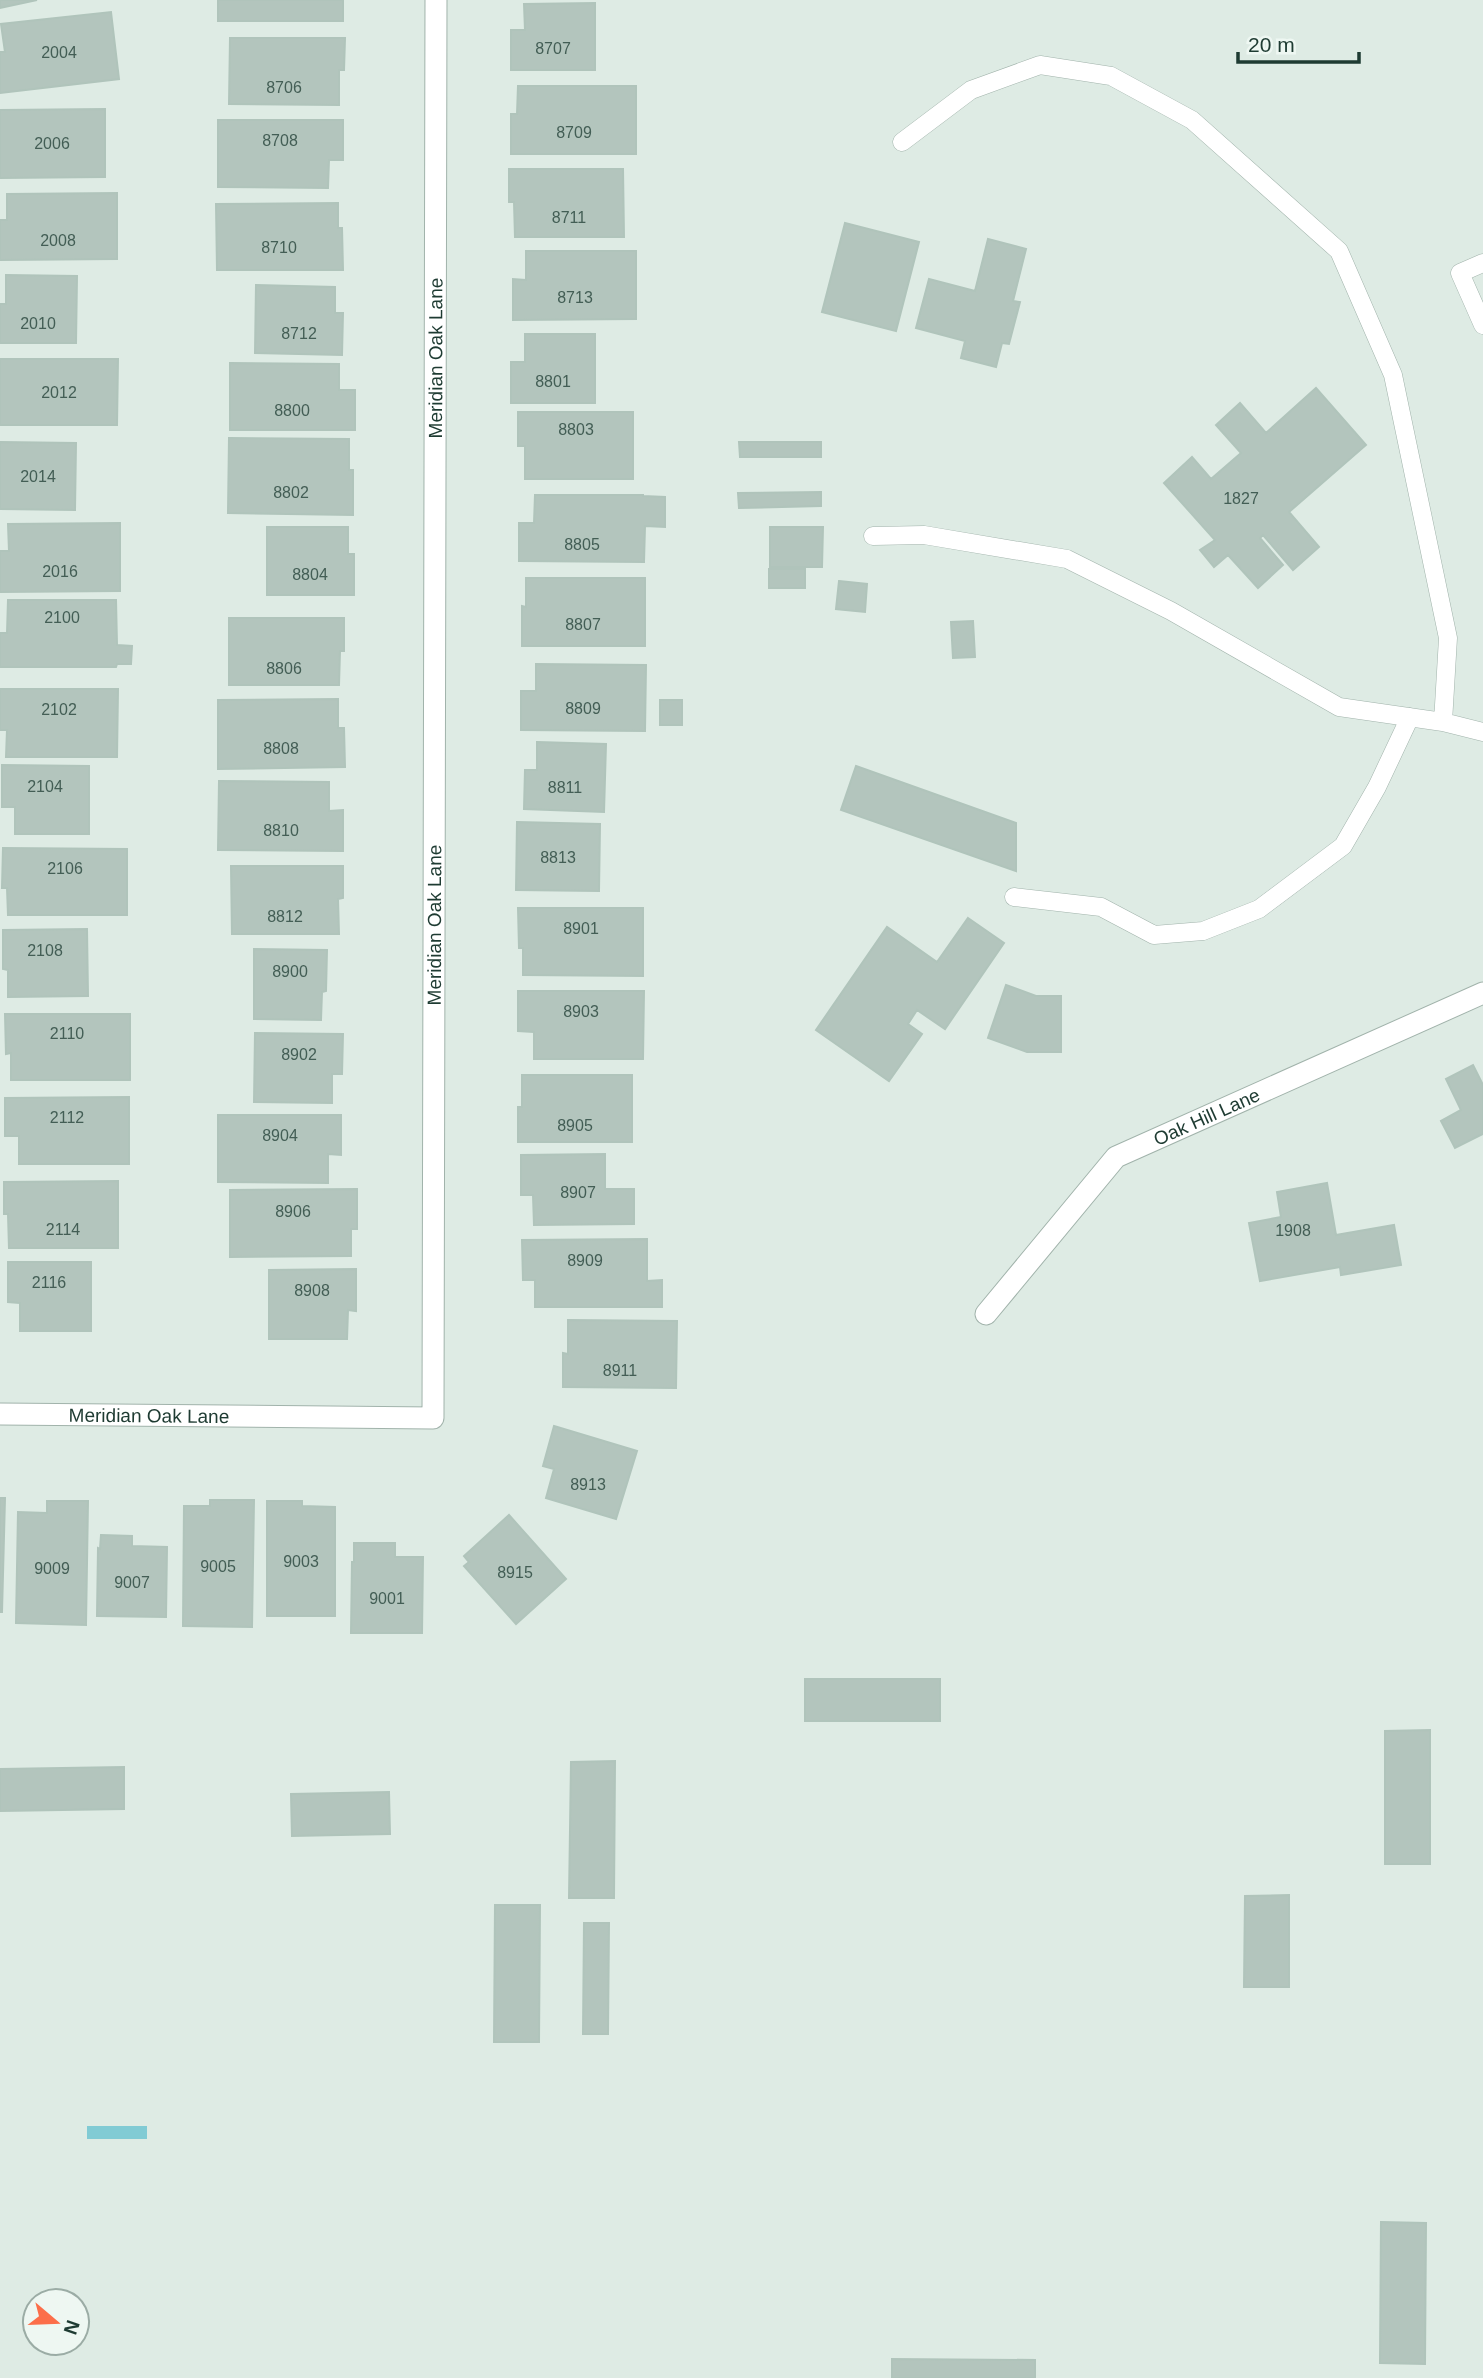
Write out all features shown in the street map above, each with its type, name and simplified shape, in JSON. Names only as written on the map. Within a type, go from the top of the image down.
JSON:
[{"type":"street","name":"Meridian Oak Lane","points":[[0,1414],[433,1418],[436,0]]},
{"type":"street","name":"Oak Hill Lane","points":[[986,1314],[1116,1157],[1483,993]]},
{"type":"lane","points":[[902,142],[971,90],[1040,65],[1111,76],[1192,120],[1339,251],[1393,375],[1448,638],[1443,722]]},
{"type":"lane","points":[[1483,263],[1460,273],[1483,324]]},
{"type":"lane","points":[[873,536],[924,535],[1067,559],[1171,611],[1339,707],[1443,722],[1483,732]]},
{"type":"lane","points":[[1014,897],[1101,907],[1154,935],[1203,931],[1259,909],[1343,846],[1377,787],[1410,718]]},
{"type":"water","points":[[87,2126],[147,2126],[147,2139],[87,2139]]},
{"type":"building","points":[[0,0],[37,0],[0,8]]},
{"type":"building","points":[[218,0],[343,0],[343,21],[218,21]]},
{"type":"building","points":[[595,3],[595,70],[511,70],[511,30],[525,30],[524,4]]},
{"type":"building","points":[[111,12],[119,79],[0,93],[0,52],[5,52],[1,24]]},
{"type":"building","points":[[230,38],[345,38],[344,70],[339,70],[339,105],[229,104]]},
{"type":"building","points":[[518,86],[636,86],[636,154],[511,154],[511,114],[517,114]]},
{"type":"building","points":[[105,109],[105,177],[0,178],[0,110]]},
{"type":"building","points":[[218,120],[343,120],[343,160],[329,160],[328,188],[218,187]]},
{"type":"building","points":[[509,169],[623,169],[624,237],[515,237],[514,202],[509,202]]},
{"type":"building","points":[[117,193],[117,259],[0,260],[0,220],[7,220],[7,194]]},
{"type":"building","points":[[338,203],[338,228],[342,228],[343,270],[217,270],[216,204]]},
{"type":"building","points":[[845,223],[919,242],[896,331],[822,312]]},
{"type":"building","points":[[988,239],[1026,249],[1013,301],[1020,302],[1009,344],[1002,343],[996,367],[961,358],[965,341],[916,328],[929,279],[975,291]]},
{"type":"building","points":[[526,251],[636,251],[636,319],[513,320],[513,279],[526,280]]},
{"type":"building","points":[[6,275],[77,276],[76,343],[0,343],[0,304],[6,304]]},
{"type":"building","points":[[256,285],[335,287],[335,313],[343,313],[342,355],[255,353]]},
{"type":"building","points":[[525,334],[595,334],[595,403],[511,403],[511,362],[525,362]]},
{"type":"building","points":[[0,359],[118,359],[117,425],[0,425]]},
{"type":"building","points":[[230,363],[339,364],[339,390],[355,390],[355,430],[230,430]]},
{"type":"building","points":[[1316,388],[1366,445],[1289,512],[1319,547],[1293,570],[1263,535],[1260,538],[1283,565],[1258,588],[1228,555],[1214,567],[1200,550],[1215,540],[1164,483],[1192,457],[1211,479],[1241,453],[1216,425],[1240,403],[1266,433]]},
{"type":"building","points":[[518,412],[633,412],[633,479],[525,479],[525,446],[518,446]]},
{"type":"building","points":[[229,438],[349,439],[349,470],[353,470],[353,515],[228,513]]},
{"type":"building","points":[[0,442],[76,443],[75,510],[0,509]]},
{"type":"building","points":[[739,442],[821,442],[821,457],[740,457]]},
{"type":"building","points":[[821,492],[821,506],[739,508],[738,493]]},
{"type":"building","points":[[535,495],[665,497],[665,527],[645,526],[644,562],[519,561],[519,523],[534,523]]},
{"type":"building","points":[[120,523],[120,591],[0,592],[0,551],[9,551],[8,524]]},
{"type":"building","points":[[267,527],[348,527],[348,554],[354,554],[354,595],[267,595]]},
{"type":"building","points":[[770,527],[823,527],[822,567],[770,567]]},
{"type":"building","points":[[769,569],[805,569],[805,588],[769,588]]},
{"type":"building","points":[[526,578],[645,578],[645,646],[522,646],[522,606],[526,607]]},
{"type":"building","points":[[839,581],[867,584],[865,612],[836,609]]},
{"type":"building","points":[[8,600],[116,600],[117,645],[132,646],[131,664],[117,664],[116,667],[0,667],[0,633],[7,633]]},
{"type":"building","points":[[229,618],[344,618],[344,651],[340,651],[339,685],[229,685]]},
{"type":"building","points":[[973,621],[975,657],[953,658],[951,622]]},
{"type":"building","points":[[536,664],[646,665],[645,731],[521,730],[521,691],[536,691]]},
{"type":"building","points":[[0,689],[118,689],[117,757],[6,757],[7,730],[0,730]]},
{"type":"building","points":[[338,699],[338,728],[344,728],[345,767],[218,769],[218,700]]},
{"type":"building","points":[[660,700],[682,700],[682,725],[660,725]]},
{"type":"building","points":[[537,742],[606,744],[604,812],[524,809],[525,770],[537,770]]},
{"type":"building","points":[[2,765],[89,766],[89,834],[15,834],[15,807],[2,807]]},
{"type":"building","points":[[856,766],[1016,823],[1016,871],[841,810]]},
{"type":"building","points":[[219,781],[329,782],[329,811],[343,810],[343,851],[218,850]]},
{"type":"building","points":[[517,822],[600,824],[599,891],[516,890]]},
{"type":"building","points":[[3,848],[127,849],[127,915],[8,915],[7,888],[2,888]]},
{"type":"building","points":[[231,866],[343,866],[343,898],[338,899],[339,934],[232,934]]},
{"type":"building","points":[[518,908],[643,908],[643,976],[523,975]]},
{"type":"building","points":[[968,918],[1004,943],[945,1029],[917,1010],[908,1024],[922,1034],[889,1081],[816,1030],[887,927],[937,962]]},
{"type":"building","points":[[87,929],[88,996],[8,997],[8,970],[3,969],[3,930]]},
{"type":"building","points":[[254,949],[327,950],[326,991],[322,992],[321,1020],[254,1019]]},
{"type":"building","points":[[1006,985],[1036,996],[1061,996],[1061,1052],[1027,1052],[988,1038]]},
{"type":"building","points":[[518,991],[644,991],[643,1059],[534,1059],[534,1032],[518,1031]]},
{"type":"building","points":[[5,1014],[130,1014],[130,1080],[11,1080],[11,1053],[6,1054]]},
{"type":"building","points":[[255,1033],[343,1034],[342,1074],[332,1074],[332,1103],[254,1102]]},
{"type":"building","points":[[1473,1065],[1483,1085],[1483,1134],[1455,1148],[1441,1121],[1461,1110],[1446,1079]]},
{"type":"building","points":[[522,1075],[632,1075],[632,1142],[518,1142]]},
{"type":"building","points":[[129,1097],[129,1164],[19,1164],[19,1136],[5,1136],[5,1098]]},
{"type":"building","points":[[218,1115],[341,1115],[341,1155],[328,1154],[328,1183],[218,1182]]},
{"type":"building","points":[[605,1154],[605,1189],[634,1189],[634,1224],[534,1225],[533,1195],[521,1195],[521,1155]]},
{"type":"building","points":[[118,1181],[118,1248],[9,1248],[8,1214],[4,1214],[4,1182]]},
{"type":"building","points":[[1327,1183],[1336,1235],[1394,1225],[1401,1265],[1341,1275],[1340,1267],[1260,1281],[1249,1223],[1281,1217],[1277,1192]]},
{"type":"building","points":[[357,1189],[357,1229],[351,1229],[351,1256],[230,1257],[230,1190]]},
{"type":"building","points":[[647,1239],[647,1281],[662,1280],[662,1307],[535,1307],[535,1280],[523,1280],[522,1240]]},
{"type":"building","points":[[8,1262],[91,1262],[91,1331],[20,1331],[20,1303],[8,1302]]},
{"type":"building","points":[[356,1269],[356,1311],[348,1310],[347,1339],[269,1339],[269,1270]]},
{"type":"building","points":[[568,1320],[677,1321],[676,1388],[563,1387],[563,1353],[568,1354]]},
{"type":"building","points":[[554,1426],[637,1451],[616,1519],[546,1498],[554,1469],[543,1466]]},
{"type":"building","points":[[0,1498],[5,1498],[2,1612],[0,1612]]},
{"type":"building","points":[[210,1500],[254,1500],[252,1627],[183,1626],[184,1506],[210,1506]]},
{"type":"building","points":[[47,1501],[88,1501],[86,1625],[16,1623],[18,1512],[47,1513]]},
{"type":"building","points":[[267,1501],[302,1501],[302,1506],[335,1507],[335,1616],[267,1616]]},
{"type":"building","points":[[509,1515],[566,1579],[516,1624],[464,1566],[469,1562],[464,1556]]},
{"type":"building","points":[[101,1535],[132,1536],[132,1546],[167,1547],[166,1617],[97,1616],[98,1548],[100,1549]]},
{"type":"building","points":[[354,1543],[395,1543],[395,1557],[423,1557],[422,1633],[351,1633]]},
{"type":"building","points":[[805,1679],[940,1679],[940,1721],[805,1721]]},
{"type":"building","points":[[1430,1730],[1430,1864],[1385,1864],[1385,1731]]},
{"type":"building","points":[[615,1761],[614,1898],[569,1898],[571,1762]]},
{"type":"building","points":[[124,1767],[124,1809],[0,1811],[0,1769]]},
{"type":"building","points":[[389,1792],[390,1834],[292,1836],[291,1794]]},
{"type":"building","points":[[1289,1895],[1289,1987],[1244,1987],[1245,1896]]},
{"type":"building","points":[[495,1905],[540,1905],[539,2042],[494,2042]]},
{"type":"building","points":[[584,1923],[609,1923],[608,2034],[583,2034]]},
{"type":"building","points":[[1381,2222],[1426,2223],[1425,2364],[1380,2363]]},
{"type":"building","points":[[892,2359],[1035,2360],[1035,2378],[892,2378]]}]
